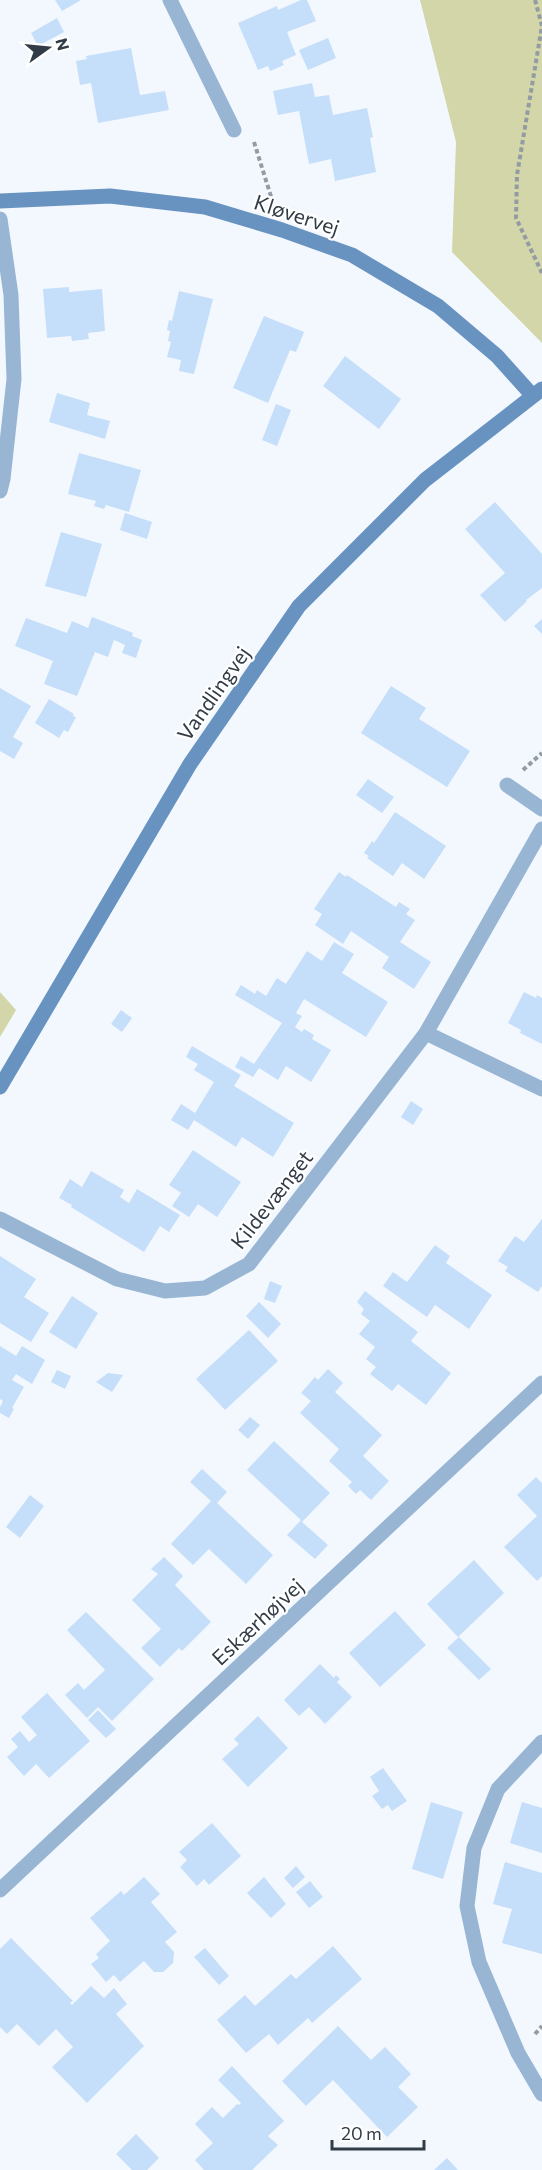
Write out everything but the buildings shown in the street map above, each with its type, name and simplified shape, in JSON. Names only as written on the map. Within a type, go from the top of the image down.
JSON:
[{"type":"street","points":[[170,0],[234,130]]},
{"type":"street","name":"Kløvervej","points":[[0,201],[110,196],[205,207],[282,230],[352,255],[438,306],[497,356],[539,396]]},
{"type":"street","points":[[0,219],[11,295],[14,379],[0,491]]},
{"type":"street","name":"Vandlingvej","points":[[0,1087],[190,764],[299,606],[425,480],[539,396]]},
{"type":"street","points":[[507,785],[542,809]]},
{"type":"street","name":"Kildevænget","points":[[0,1220],[117,1279],[165,1291],[205,1288],[249,1263],[426,1033],[542,830]]},
{"type":"street","points":[[426,1033],[542,1089]]},
{"type":"street","name":"Eskærhøjvej","points":[[0,1890],[542,1383]]},
{"type":"street","points":[[542,1742],[498,1789],[474,1848],[467,1906],[479,1962],[518,2053],[542,2094]]},
{"type":"path","points":[[535,0],[542,26],[517,175],[516,218],[542,273]]},
{"type":"path","points":[[234,130],[253,138],[282,230]]},
{"type":"green space","points":[[420,0],[542,0],[542,343],[452,252],[456,142]]},
{"type":"green space","points":[[0,992],[16,1010],[0,1037]]}]
